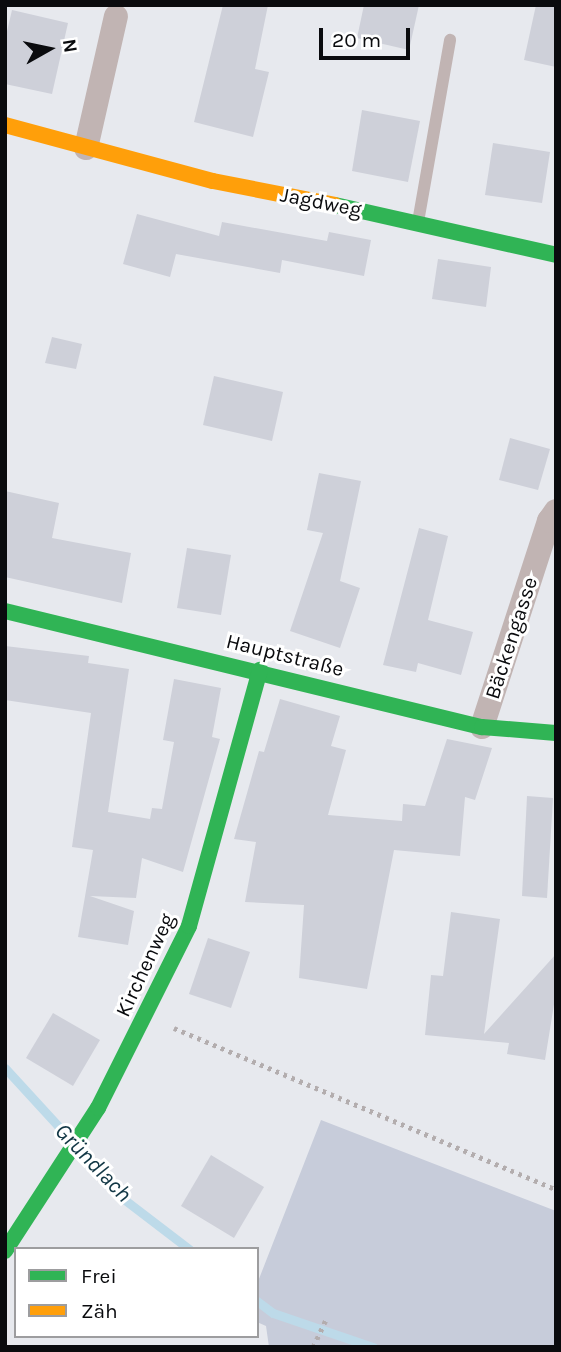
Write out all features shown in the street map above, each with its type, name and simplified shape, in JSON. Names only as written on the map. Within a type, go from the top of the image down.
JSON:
[{"type":"street","points":[[86,148],[116,16]]},
{"type":"street","name":"Jagdweg","points":[[5,125],[213,181],[418,222],[556,255]]},
{"type":"street","name":"Bäckengasse","points":[[482,727],[549,521],[556,511]]},
{"type":"street","name":"Hauptstraße","points":[[5,611],[260,670],[482,727],[556,733]]},
{"type":"street","name":"Kirchenweg","points":[[5,1251],[53,1173],[98,1108],[189,926],[260,670]]},
{"type":"lane","points":[[418,222],[450,40]]},
{"type":"path","points":[[145,1015],[556,1189]]},
{"type":"path","points":[[313,1347],[325,1321]]},
{"type":"shaded area","points":[[321,1120],[556,1211],[556,1347],[269,1347],[266,1326],[259,1323],[259,1279]]},
{"type":"building","points":[[223,5],[268,5],[255,69],[269,72],[253,137],[194,122]]},
{"type":"building","points":[[364,5],[419,5],[409,50],[357,38]]},
{"type":"building","points":[[536,5],[556,5],[556,67],[524,60]]},
{"type":"building","points":[[12,10],[68,23],[52,94],[5,84],[5,40]]},
{"type":"building","points":[[362,110],[420,121],[408,182],[352,171]]},
{"type":"building","points":[[493,143],[550,152],[542,203],[485,195]]},
{"type":"building","points":[[137,214],[219,236],[222,222],[327,241],[329,232],[371,240],[364,276],[282,260],[280,273],[176,254],[170,277],[123,264]]},
{"type":"building","points":[[438,259],[491,267],[486,307],[432,299]]},
{"type":"building","points":[[52,337],[82,344],[76,369],[45,363]]},
{"type":"building","points":[[214,376],[283,392],[272,441],[203,425]]},
{"type":"building","points":[[510,438],[550,449],[538,490],[499,480]]},
{"type":"building","points":[[319,473],[361,481],[340,581],[360,588],[340,648],[290,631],[323,533],[307,530]]},
{"type":"building","points":[[5,491],[59,503],[52,538],[131,553],[122,603],[5,577]]},
{"type":"building","points":[[419,528],[448,536],[428,620],[473,632],[461,675],[418,663],[416,672],[383,665]]},
{"type":"building","points":[[187,548],[231,555],[221,615],[177,608]]},
{"type":"building","points":[[5,646],[89,656],[88,663],[129,669],[108,812],[150,819],[152,808],[162,809],[174,742],[163,740],[174,679],[221,688],[212,737],[220,739],[183,872],[142,858],[136,898],[90,896],[134,911],[128,945],[78,937],[93,850],[72,847],[91,713],[5,700]]},
{"type":"building","points":[[280,699],[340,716],[331,746],[346,750],[328,815],[402,821],[403,804],[425,806],[447,739],[492,748],[475,800],[465,797],[460,856],[394,850],[367,989],[299,978],[304,905],[245,902],[256,842],[234,839],[259,751],[264,752]]},
{"type":"building","points":[[527,796],[553,798],[547,898],[522,896]]},
{"type":"building","points":[[451,912],[500,919],[484,1034],[556,954],[556,992],[545,1060],[507,1054],[509,1043],[425,1035],[431,975],[443,976]]},
{"type":"building","points":[[208,938],[250,952],[231,1008],[189,994]]},
{"type":"building","points":[[53,1013],[100,1040],[73,1086],[26,1058]]},
{"type":"building","points":[[211,1155],[264,1187],[234,1238],[181,1206]]},
{"type":"waterway","name":"Gründlach","points":[[5,1068],[70,1139]]},
{"type":"waterway","name":"Gründlach","points":[[79,1150],[121,1197],[186,1247]]},
{"type":"waterway","name":"Gründlach","points":[[259,1302],[273,1313],[373,1347]]},
{"type":"traffic: fast","points":[[335,205],[556,255]]},
{"type":"traffic: fast","points":[[5,611],[482,727],[556,733]]},
{"type":"traffic: fast","points":[[5,1251],[98,1108],[189,926],[260,670]]},
{"type":"traffic: slow","points":[[5,125],[213,181],[335,205]]}]
